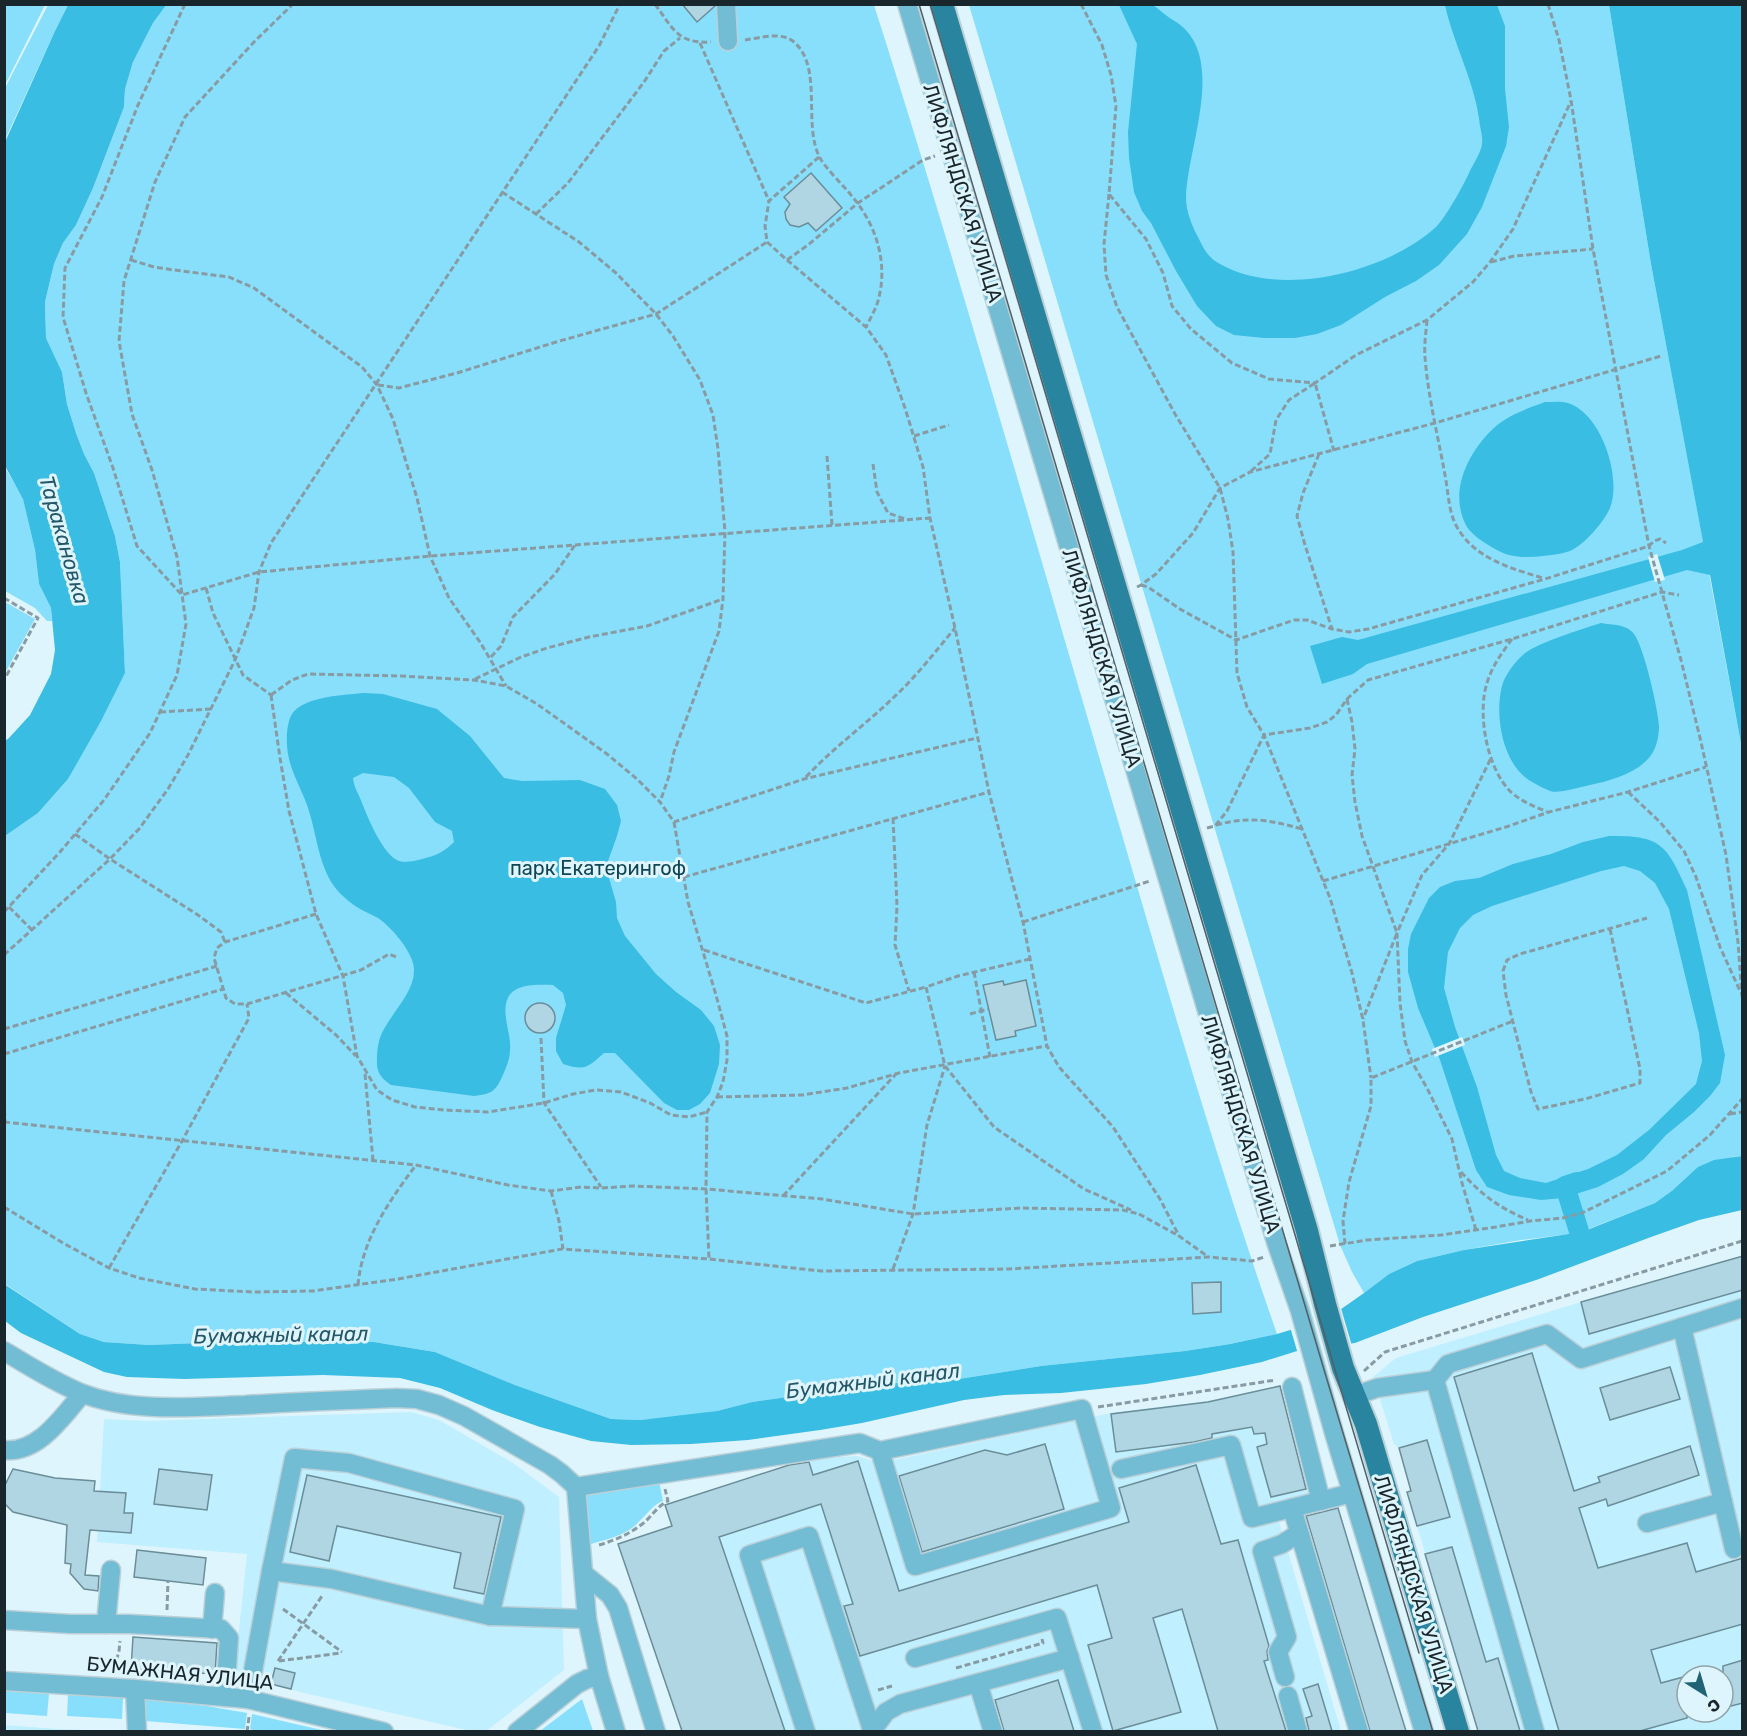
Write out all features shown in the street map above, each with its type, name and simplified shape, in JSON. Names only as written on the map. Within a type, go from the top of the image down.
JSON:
[{"type":"main road","name":"ЛИФЛЯНДСКАЯ УЛИЦА","points":[[942,4],[1307,1231],[1325,1304],[1366,1424],[1458,1731]]},
{"type":"street","points":[[726,4],[728,41]]},
{"type":"street","name":"ЛИФЛЯНДСКАЯ УЛИЦА","points":[[907,4],[1424,1731]]},
{"type":"street","points":[[1352,1380],[1377,1388],[1435,1380],[1448,1364],[1547,1334],[1581,1359],[1743,1308]]},
{"type":"street","points":[[1682,1327],[1734,1549]]},
{"type":"street","points":[[4,1351],[52,1380],[82,1394],[147,1414],[185,1407],[417,1399],[439,1405],[550,1465],[576,1487],[587,1619],[599,1676],[616,1731]]},
{"type":"street","points":[[1435,1380],[1536,1731]]},
{"type":"street","points":[[1292,1387],[1321,1501]]},
{"type":"street","points":[[4,1450],[14,1451],[38,1440],[57,1423],[82,1394]]},
{"type":"street","points":[[576,1487],[860,1443],[880,1451],[1082,1409],[1111,1508],[915,1566],[880,1451]]},
{"type":"street","points":[[1121,1469],[1231,1445],[1252,1518],[1352,1493]]},
{"type":"street","points":[[249,1706],[266,1597],[294,1458],[349,1463],[515,1509],[490,1616]]},
{"type":"street","points":[[1647,1523],[1723,1502]]},
{"type":"street","points":[[1292,1508],[1359,1731]]},
{"type":"street","points":[[1285,1677],[1278,1652],[1287,1637],[1262,1551],[1282,1544],[1299,1533]]},
{"type":"street","points":[[806,1731],[749,1555],[809,1536],[871,1731]]},
{"type":"street","points":[[111,1570],[113,1624]]},
{"type":"street","points":[[271,1571],[332,1579],[490,1616],[587,1619]]},
{"type":"street","points":[[584,1574],[610,1595],[618,1608],[656,1731]]},
{"type":"street","points":[[212,1629],[215,1593]]},
{"type":"street","points":[[915,1658],[1057,1618],[1093,1731]]},
{"type":"street","points":[[4,1620],[221,1629],[229,1638],[225,1697]]},
{"type":"street","points":[[871,1731],[886,1712],[900,1704],[1070,1658]]},
{"type":"street","points":[[517,1731],[577,1684],[599,1676]]},
{"type":"street","name":"БУМАЖНАЯ УЛИЦА","points":[[4,1681],[225,1697],[249,1706],[384,1731]]},
{"type":"street","points":[[978,1683],[993,1731]]},
{"type":"street","points":[[135,1689],[137,1731]]},
{"type":"street","points":[[1288,1696],[1298,1731]]},
{"type":"path","points":[[182,595],[137,546],[63,317],[65,268],[102,197],[138,105],[185,4]]},
{"type":"path","points":[[4,912],[104,800],[150,733],[177,675],[186,624],[177,557],[152,470],[132,414],[119,341],[124,281],[155,182],[185,117],[247,49],[293,4]]},
{"type":"path","points":[[4,956],[110,860],[139,829],[168,789],[188,755],[235,660],[254,608],[259,572],[271,543],[599,46],[620,4]]},
{"type":"path","points":[[655,4],[681,38],[699,43],[781,36],[793,40],[804,54],[810,77],[813,137],[819,157],[858,203],[878,241],[882,260],[879,298],[866,327]]},
{"type":"path","points":[[1081,4],[1102,45],[1111,75],[1116,106],[1104,244],[1106,275],[1117,307],[1175,414],[1220,488],[1233,552],[1237,673],[1247,707],[1264,735],[1323,881],[1352,973],[1363,1020],[1371,1078],[1371,1106],[1347,1192],[1343,1221],[1345,1244]]},
{"type":"path","points":[[1548,4],[1559,40],[1571,100],[1593,249],[1649,546],[1681,660],[1726,855],[1738,942],[1742,996]]},
{"type":"path","points":[[535,214],[568,183],[644,82],[664,51],[681,38]]},
{"type":"path","points":[[699,43],[769,201],[765,226],[767,242],[866,327],[886,355],[923,467],[930,518],[988,792],[1023,922],[1047,1046],[1059,1067],[1113,1127],[1160,1199],[1179,1236]]},
{"type":"path","points":[[1250,472],[1270,454],[1276,420],[1289,400],[1356,355],[1427,320],[1473,282],[1513,229],[1571,100]]},
{"type":"path","points":[[787,260],[858,203],[923,160],[936,156]]},
{"type":"path","points":[[769,201],[819,157]]},
{"type":"path","points":[[502,192],[579,242],[616,273],[656,315],[673,336],[700,380],[713,415],[725,532],[723,599],[719,631],[674,752],[660,802]]},
{"type":"path","points":[[1109,194],[1146,239],[1163,273],[1172,306],[1191,328],[1232,363],[1269,379],[1315,383]]},
{"type":"path","points":[[377,385],[399,388],[656,315],[767,242]]},
{"type":"path","points":[[1490,262],[1514,256],[1593,249]]},
{"type":"path","points":[[131,260],[154,267],[229,277],[254,288],[362,367],[377,385],[393,419],[417,498],[430,555],[448,598],[491,658],[506,686]]},
{"type":"path","points":[[1427,320],[1424,355],[1449,507],[1460,532],[1475,548],[1492,560],[1545,579]]},
{"type":"path","points":[[1131,589],[1142,585],[1156,574],[1193,533],[1220,488],[1250,472],[1435,423],[1661,356]]},
{"type":"path","points":[[1315,383],[1334,451]]},
{"type":"path","points":[[913,436],[949,425]]},
{"type":"path","points":[[1319,454],[1303,493],[1297,516],[1332,629]]},
{"type":"path","points":[[827,456],[832,525]]},
{"type":"path","points":[[873,464],[876,492],[888,513],[907,519]]},
{"type":"path","points":[[182,595],[259,572],[430,555],[930,518]]},
{"type":"path","points":[[1142,585],[1236,640],[1294,620],[1307,620],[1349,633],[1545,579],[1649,546],[1660,539],[1666,543]]},
{"type":"path","points":[[491,658],[501,646],[513,616],[555,574],[575,545]]},
{"type":"path","points":[[206,588],[213,613],[243,675],[271,695],[289,811],[316,914],[343,976],[357,1056],[376,1090],[392,1100],[415,1107],[444,1110],[488,1112],[544,1103],[596,1090],[621,1092],[650,1103],[671,1115],[689,1117],[708,1112]]},
{"type":"path","points":[[1264,735],[1310,728],[1327,722],[1368,680],[1512,639],[1662,592],[1679,595]]},
{"type":"path","points":[[4,598],[38,618],[4,681]]},
{"type":"path","points":[[474,680],[521,657],[547,648],[647,626],[723,599]]},
{"type":"path","points":[[804,778],[892,699],[919,672],[955,628]]},
{"type":"path","points":[[1512,639],[1496,660],[1486,685],[1484,716],[1486,739],[1491,759],[1499,776],[1510,791],[1524,802],[1549,812]]},
{"type":"path","points":[[271,695],[292,680],[308,674],[474,680],[506,686],[537,704],[607,754],[660,802],[674,822],[688,902],[727,1035],[727,1060],[723,1082],[708,1112],[706,1189],[709,1259]]},
{"type":"path","points":[[1347,699],[1354,749],[1352,775],[1362,836],[1397,933],[1400,1003],[1405,1041],[1412,1062],[1452,1139],[1476,1230]]},
{"type":"path","points":[[160,712],[211,710]]},
{"type":"path","points":[[1215,826],[1227,811],[1264,735]]},
{"type":"path","points":[[674,822],[804,778],[977,738]]},
{"type":"path","points":[[1363,1020],[1422,875],[1449,844],[1491,759]]},
{"type":"path","points":[[1323,881],[1549,812],[1628,792],[1706,766]]},
{"type":"path","points":[[684,877],[988,792]]},
{"type":"path","points":[[1628,792],[1660,822],[1684,851],[1700,886],[1720,947],[1742,996]]},
{"type":"path","points":[[893,818],[897,906],[895,945],[909,992]]},
{"type":"path","points":[[1204,829],[1232,821],[1250,819],[1277,822],[1302,829]]},
{"type":"path","points":[[75,834],[110,860],[198,915],[221,932],[225,942]]},
{"type":"path","points":[[1023,922],[1152,880]]},
{"type":"path","points":[[9,907],[32,930]]},
{"type":"path","points":[[316,914],[225,942],[217,948],[214,958],[226,998],[235,1004],[247,1004],[361,970],[389,954],[396,957]]},
{"type":"path","points":[[1610,929],[1640,1069],[1640,1083],[1585,1099],[1538,1109],[1531,1092],[1506,995],[1503,971],[1507,960],[1520,954],[1647,918]]},
{"type":"path","points":[[703,950],[866,1003],[974,972],[1030,959]]},
{"type":"path","points":[[4,1029],[217,966]]},
{"type":"path","points":[[974,972],[990,1058]]},
{"type":"path","points":[[926,987],[945,1066],[994,1127],[1084,1190],[1139,1214],[1179,1236],[1209,1257]]},
{"type":"path","points":[[4,1054],[223,989]]},
{"type":"path","points":[[286,993],[357,1056]]},
{"type":"path","points":[[109,1268],[249,1018],[247,1004]]},
{"type":"path","points":[[970,1014],[988,1008]]},
{"type":"path","points":[[1371,1078],[1513,1021]]},
{"type":"path","points":[[541,1038],[544,1103],[601,1188]]},
{"type":"path","points":[[717,1098],[802,1095],[846,1088],[897,1074],[1047,1046]]},
{"type":"path","points":[[892,1270],[913,1214],[927,1125],[945,1066]]},
{"type":"path","points":[[365,1073],[373,1160]]},
{"type":"path","points":[[783,1196],[897,1074]]},
{"type":"path","points":[[4,1092],[5,1123],[417,1165],[508,1185],[551,1191],[581,1187],[633,1186],[706,1189],[822,1199],[913,1214],[1021,1208],[1123,1210],[1139,1214]]},
{"type":"path","points":[[1325,1247],[1367,1240],[1441,1235],[1563,1218],[1582,1213],[1666,1171],[1710,1135],[1743,1099]]},
{"type":"path","points":[[1730,1114],[1743,1112]]},
{"type":"path","points":[[358,1285],[371,1238],[382,1216],[417,1165]]},
{"type":"path","points":[[1459,1170],[1487,1198],[1530,1221]]},
{"type":"path","points":[[551,1191],[563,1249]]},
{"type":"path","points":[[4,1207],[109,1268],[139,1278],[195,1289],[254,1292],[314,1292],[563,1249],[709,1259],[821,1271],[1009,1269],[1209,1257],[1252,1262],[1265,1256]]},
{"type":"path","points":[[1352,1380],[1385,1352],[1743,1241]]},
{"type":"path","points":[[1082,1409],[1273,1380]]},
{"type":"path","points":[[594,1547],[633,1531],[663,1503]]},
{"type":"path","points":[[278,1661],[332,1579]]},
{"type":"path","points":[[166,1626],[168,1581]]},
{"type":"path","points":[[254,1666],[342,1652],[266,1597]]},
{"type":"path","points":[[112,1673],[119,1651],[113,1624]]},
{"type":"path","points":[[953,1669],[1043,1643]]},
{"type":"path","points":[[874,1692],[896,1685]]},
{"type":"path","points":[[247,1731],[249,1706]]},
{"type":"shaded area","points":[[1742,1256],[1742,1731],[1478,1731],[1407,1492],[1411,1491],[1399,1448],[1394,1444],[1373,1377],[1396,1358]]},
{"type":"shaded area","points":[[1280,1386],[1310,1501],[1275,1508],[1341,1731],[682,1731],[635,1593],[672,1526],[665,1505],[808,1459],[857,1456],[880,1463],[1111,1413],[1207,1401]]},
{"type":"shaded area","points":[[411,1412],[439,1420],[513,1463],[559,1497],[564,1670],[485,1732],[471,1731],[234,1677],[247,1554],[97,1542],[104,1419],[147,1421]]},
{"type":"shaded area","points":[[4,1725],[58,1729],[118,1731],[5,1731]]},
{"type":"green space","name":"парк Екатерингоф","points":[[166,4],[874,5],[968,310],[1194,1078],[1277,1334],[1185,1351],[1041,1366],[946,1381],[913,1381],[752,1402],[681,1417],[641,1420],[611,1419],[515,1385],[435,1352],[374,1342],[224,1342],[149,1345],[104,1342],[80,1334],[5,1284],[5,836],[38,813],[68,779],[125,673],[120,562],[115,536],[94,473],[76,433],[67,404],[62,372],[46,338],[45,302],[54,264],[93,188],[124,107],[125,89],[133,62],[153,23]]},
{"type":"green space","points":[[4,5],[45,5],[5,85]]},
{"type":"green space","points":[[48,5],[68,5],[4,142],[5,88]]},
{"type":"green space","points":[[969,5],[1609,5],[1651,264],[1742,749],[1742,1156],[1733,1157],[1673,1190],[1655,1203],[1591,1228],[1570,1234],[1464,1250],[1417,1261],[1389,1274],[1364,1293],[1340,1245]]},
{"type":"green space","points":[[4,466],[23,498],[35,550],[39,584],[51,608],[52,621],[47,621],[35,608],[5,591]]},
{"type":"green space","points":[[5,602],[35,619],[5,673]]},
{"type":"green space","points":[[659,1481],[663,1501],[629,1530],[591,1544],[584,1495]]},
{"type":"green space","points":[[5,1691],[49,1694],[47,1716],[5,1713]]},
{"type":"green space","points":[[68,1695],[123,1698],[122,1719],[67,1716]]},
{"type":"green space","points":[[142,1699],[247,1713],[245,1729],[145,1721]]},
{"type":"green space","points":[[582,1699],[593,1731],[540,1731]]},
{"type":"green space","points":[[252,1714],[326,1731],[261,1732],[250,1729]]},
{"type":"water","points":[[1144,3],[1153,5],[1190,35],[1199,54],[1202,77],[1201,102],[1186,198],[1192,223],[1207,253],[1220,264],[1245,274],[1273,279],[1302,280],[1332,276],[1390,257],[1415,243],[1436,227],[1445,216],[1479,155],[1482,140],[1478,110],[1470,80],[1445,5],[1497,5],[1505,26],[1505,89],[1509,127],[1506,146],[1482,207],[1467,234],[1439,265],[1416,281],[1385,297],[1341,325],[1317,334],[1295,338],[1264,338],[1234,335],[1216,326],[1197,306],[1142,211],[1134,192],[1128,132],[1137,44],[1119,5]]},
{"type":"water","name":"Таракановка","points":[[68,5],[166,5],[153,23],[133,62],[125,89],[124,107],[93,188],[54,264],[45,302],[46,338],[62,372],[67,404],[76,433],[94,473],[115,536],[120,562],[125,673],[68,779],[38,813],[5,836],[5,741],[30,715],[51,674],[55,650],[51,608],[39,584],[35,550],[23,499],[5,466],[5,142]]},
{"type":"water","points":[[1609,5],[1742,5],[1742,749],[1710,575],[1687,570],[1367,664],[1353,674],[1322,684],[1310,646],[1342,637],[1358,640],[1682,550],[1703,542],[1651,264]]},
{"type":"water","points":[[1545,402],[1568,403],[1580,409],[1591,420],[1606,448],[1611,464],[1613,495],[1610,508],[1603,520],[1593,533],[1575,548],[1550,555],[1512,556],[1488,545],[1467,527],[1461,514],[1460,486],[1464,472],[1477,447],[1496,426],[1513,415]]},
{"type":"water","points":[[1601,623],[1627,628],[1638,641],[1656,706],[1659,726],[1657,743],[1648,759],[1634,770],[1607,781],[1575,789],[1550,791],[1523,776],[1508,754],[1500,726],[1502,686],[1511,668],[1525,653],[1551,640]]},
{"type":"water","points":[[364,693],[383,694],[437,709],[470,736],[504,778],[522,781],[580,780],[605,789],[617,805],[621,821],[607,864],[616,902],[617,918],[625,936],[656,974],[701,1010],[714,1026],[720,1045],[719,1064],[710,1093],[700,1104],[689,1110],[677,1110],[664,1103],[615,1053],[604,1053],[594,1062],[581,1068],[563,1064],[556,1051],[556,1038],[566,1005],[563,993],[553,985],[518,988],[508,998],[506,1018],[510,1042],[509,1057],[499,1082],[492,1091],[474,1096],[391,1085],[382,1077],[377,1064],[379,1043],[387,1025],[410,989],[414,970],[412,960],[388,926],[349,901],[331,881],[322,860],[307,805],[291,767],[287,745],[289,723],[292,714],[298,708],[315,700]],"holes":[[[363,773],[394,777],[409,788],[435,822],[452,831],[454,842],[447,848],[431,856],[408,862],[399,861],[387,852],[372,826],[355,788],[353,778]]]},
{"type":"water","points":[[1609,836],[1640,838],[1660,846],[1674,862],[1687,890],[1725,1055],[1720,1083],[1694,1112],[1666,1135],[1644,1159],[1623,1174],[1598,1187],[1563,1198],[1541,1200],[1509,1195],[1487,1187],[1476,1170],[1440,1060],[1418,1008],[1408,972],[1408,949],[1411,934],[1429,898],[1440,887],[1455,881],[1479,878],[1513,864],[1551,854],[1583,842]],"holes":[[[1624,866],[1640,871],[1655,883],[1669,909],[1699,1033],[1702,1061],[1696,1084],[1649,1130],[1617,1155],[1588,1169],[1546,1183],[1520,1178],[1504,1171],[1496,1155],[1477,1087],[1455,1027],[1444,988],[1448,952],[1460,928],[1473,915],[1492,906],[1601,871]]]},
{"type":"water","points":[[1742,1156],[1742,1210],[1699,1220],[1355,1343],[1297,1351],[1262,1362],[1146,1384],[964,1400],[862,1423],[748,1440],[631,1445],[591,1441],[540,1427],[440,1388],[400,1378],[323,1375],[184,1379],[127,1377],[104,1372],[21,1333],[5,1321],[4,1284],[80,1334],[104,1342],[149,1345],[224,1342],[374,1342],[435,1352],[515,1385],[611,1419],[641,1420],[717,1411],[752,1402],[839,1390],[913,1381],[946,1381],[1041,1366],[1185,1351],[1277,1334],[1327,1319],[1389,1274],[1417,1261],[1464,1250],[1582,1232],[1655,1203],[1698,1167],[1714,1160]]},
{"type":"pier","points":[[1657,554],[1665,580],[1655,582],[1648,557]]},
{"type":"pier","points":[[1462,1037],[1465,1045],[1435,1057],[1432,1049]]},
{"type":"pier","points":[[1340,1305],[1352,1346],[1298,1354],[1290,1327],[1326,1316]]},
{"type":"building","points":[[682,4],[715,4],[715,6],[697,22]]},
{"type":"building","points":[[811,173],[842,208],[816,231],[808,223],[799,227],[790,225],[785,212],[790,204],[784,197]]},
{"type":"building","points":[[1026,980],[1036,1026],[1015,1031],[1016,1036],[996,1040],[983,985],[1003,981],[1004,985]]},
{"type":"building","points":[[540,1003],[551,1007],[555,1018],[551,1029],[540,1033],[529,1029],[525,1018],[529,1007]]},
{"type":"building","points":[[1743,1256],[1743,1290],[1589,1334],[1581,1302]]},
{"type":"building","points":[[1221,1282],[1221,1312],[1193,1314],[1192,1283]]},
{"type":"building","points":[[1532,1353],[1574,1491],[1600,1482],[1598,1477],[1690,1446],[1699,1475],[1608,1506],[1606,1499],[1579,1508],[1598,1568],[1687,1543],[1696,1572],[1743,1558],[1743,1624],[1651,1650],[1661,1683],[1675,1679],[1675,1721],[1640,1731],[1559,1731],[1454,1377]]},
{"type":"building","points":[[1670,1367],[1680,1399],[1610,1420],[1600,1388]]},
{"type":"building","points":[[1280,1386],[1306,1489],[1271,1497],[1257,1447],[1267,1444],[1265,1433],[1254,1434],[1252,1427],[1212,1434],[1212,1438],[1194,1442],[1116,1452],[1111,1414],[1208,1402]]},
{"type":"building","points":[[1427,1440],[1450,1517],[1417,1526],[1407,1492],[1411,1491],[1399,1448]]},
{"type":"building","points":[[1045,1444],[1064,1509],[922,1552],[899,1476],[985,1450],[1007,1455]]},
{"type":"building","points":[[858,1461],[899,1591],[1129,1522],[1119,1488],[1196,1465],[1221,1544],[1238,1540],[1269,1646],[1268,1660],[1264,1661],[1286,1731],[1218,1731],[1182,1609],[1153,1618],[1181,1712],[1113,1731],[1088,1645],[1112,1638],[1097,1585],[860,1656],[844,1606],[853,1604],[821,1504],[719,1537],[785,1731],[682,1731],[618,1544],[672,1526],[665,1505],[789,1465],[809,1462],[813,1475]]},
{"type":"building","points":[[13,1469],[55,1478],[95,1481],[94,1491],[126,1493],[124,1513],[133,1513],[131,1533],[90,1530],[85,1575],[99,1576],[98,1591],[84,1589],[70,1573],[71,1564],[65,1563],[67,1525],[13,1512],[4,1503],[4,1487]]},
{"type":"building","points":[[159,1469],[212,1475],[207,1510],[154,1504]]},
{"type":"building","points":[[307,1475],[501,1517],[484,1594],[454,1588],[461,1553],[337,1526],[329,1561],[290,1552]]},
{"type":"building","points":[[1338,1508],[1406,1731],[1370,1731],[1306,1516]]},
{"type":"building","points":[[1452,1547],[1486,1662],[1498,1658],[1520,1731],[1478,1731],[1425,1554]]},
{"type":"building","points":[[137,1550],[206,1558],[203,1585],[134,1577]]},
{"type":"building","points":[[133,1637],[217,1643],[215,1674],[131,1669]]},
{"type":"building","points":[[1743,1660],[1743,1703],[1735,1705],[1735,1664],[1730,1664]]},
{"type":"building","points":[[275,1668],[295,1673],[291,1689],[271,1684]]},
{"type":"building","points":[[1058,1680],[1074,1731],[1004,1731],[995,1700]]},
{"type":"building","points":[[1318,1684],[1332,1731],[1309,1731],[1306,1718],[1312,1716],[1303,1689]]},
{"type":"waterway","points":[[1577,1182],[1565,1186],[1582,1241]]},
{"type":"tram line","points":[[919,4],[1433,1732]]},
{"type":"tram line","points":[[930,4],[1419,1653]]},
{"type":"water label","name":"Бумажный канал","points":[[281,1335]]},
{"type":"water label","name":"Бумажный канал","points":[[873,1381]]}]
